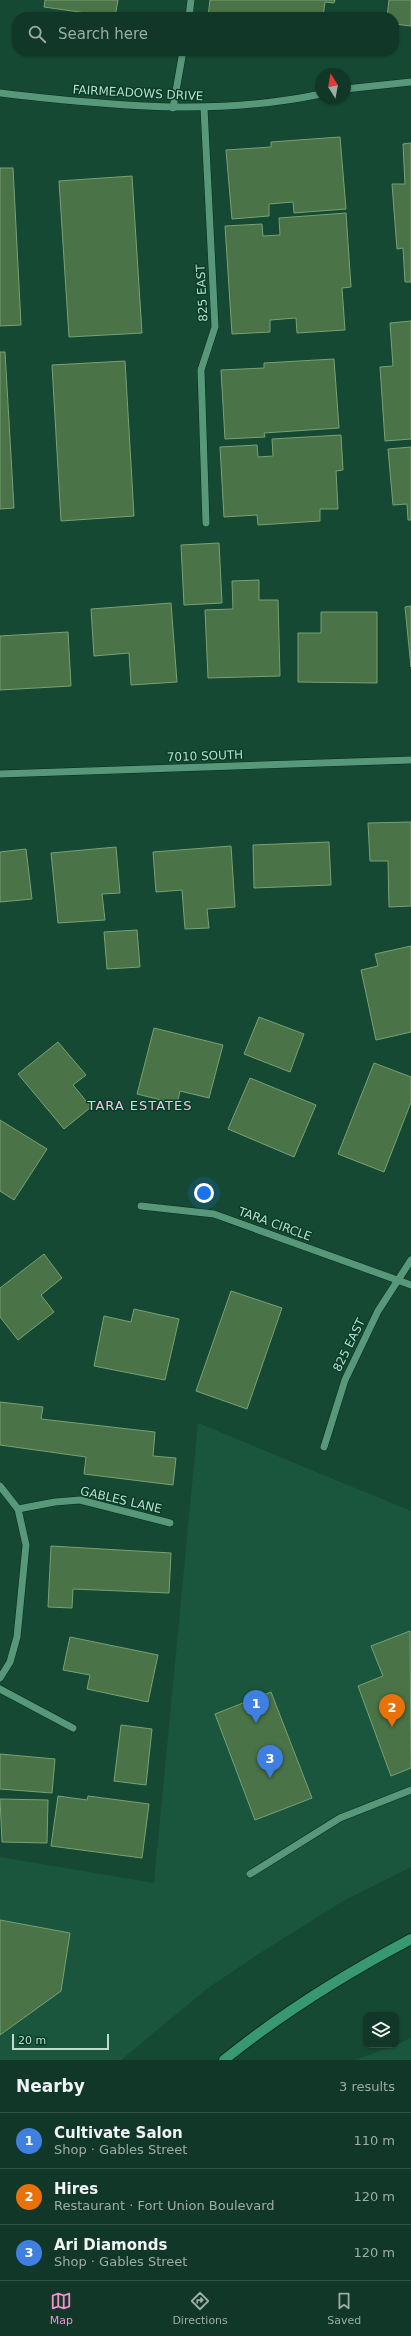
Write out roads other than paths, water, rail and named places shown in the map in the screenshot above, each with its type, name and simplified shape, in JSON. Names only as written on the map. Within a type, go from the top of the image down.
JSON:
[{"type":"main road","points":[[224,2060],[249,2039],[316,1993],[411,1939]]},
{"type":"street","points":[[190,12],[192,0]]},
{"type":"street","points":[[173,108],[182,56]]},
{"type":"street","points":[[351,88],[411,82]]},
{"type":"street","name":"FAIRMEADOWS DRIVE","points":[[0,93],[114,105],[173,108],[204,108],[284,102],[315,95]]},
{"type":"street","name":"825 EAST","points":[[204,108],[215,327],[201,370],[206,523]]},
{"type":"street","name":"7010 SOUTH","points":[[0,774],[411,760]]},
{"type":"street","name":"TARA CIRCLE","points":[[141,1206],[214,1214],[411,1285]]},
{"type":"street","name":"825 EAST","points":[[324,1448],[345,1380],[378,1311],[411,1260]]},
{"type":"street","points":[[0,1486],[18,1509],[26,1545],[17,1637],[10,1662],[0,1678]]},
{"type":"street","name":"GABLES LANE","points":[[18,1509],[55,1502],[80,1500],[170,1523]]},
{"type":"street","points":[[0,1689],[73,1728]]},
{"type":"street","points":[[250,1874],[340,1818],[411,1790]]},
{"type":"place","name":"Cultivate Salon","points":[[256,1723]]},
{"type":"place","name":"Hires","points":[[392,1727]]},
{"type":"place","name":"Ari Diamonds","points":[[270,1778]]},
{"type":"district","name":"TARA ESTATES","points":[[140,1105]]}]
